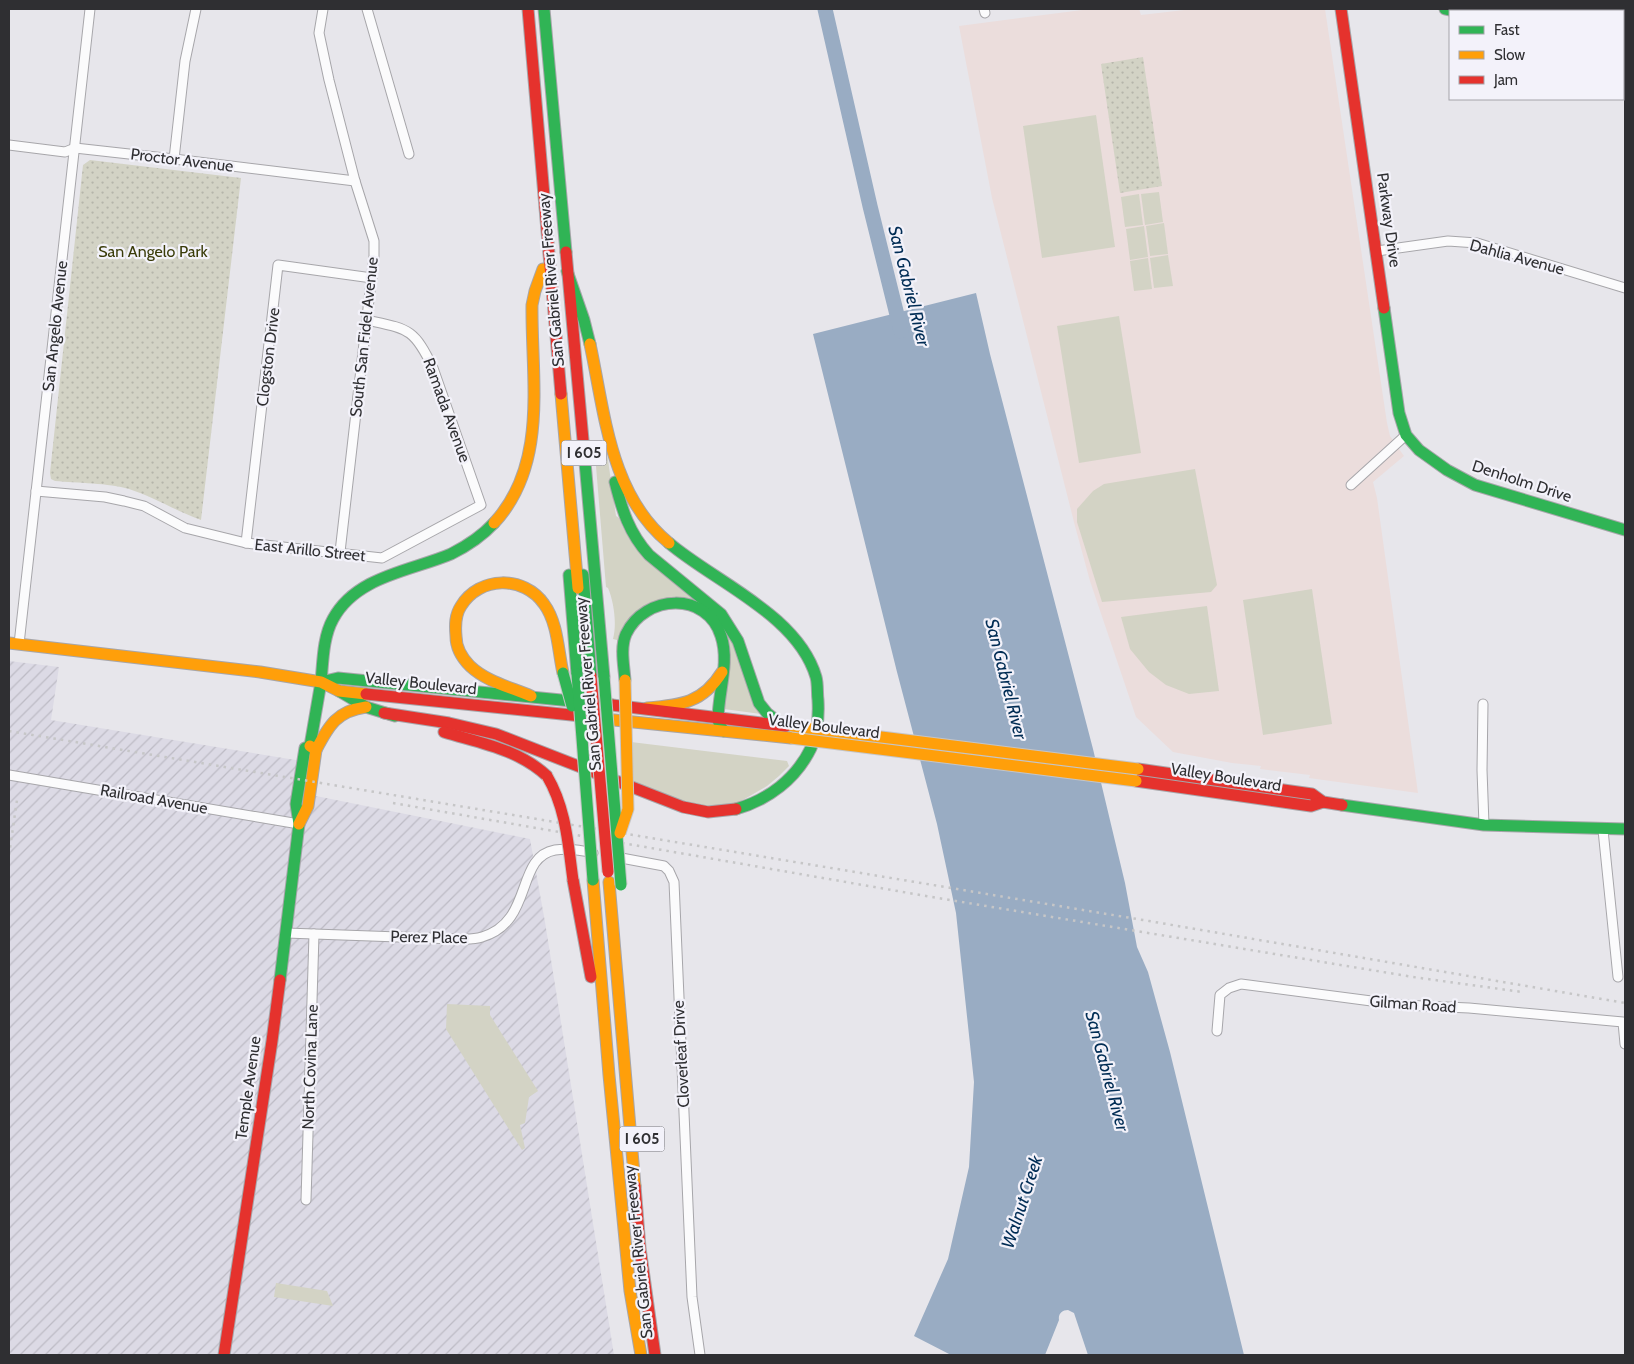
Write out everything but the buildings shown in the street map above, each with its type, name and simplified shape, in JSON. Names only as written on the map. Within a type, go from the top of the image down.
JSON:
[{"type":"main road","name":"San Gabriel River Freeway","points":[[520,9],[551,226],[567,271],[622,889]]},
{"type":"main road","points":[[528,9],[551,226]]},
{"type":"main road","points":[[534,9],[602,881],[632,1216],[640,1294],[649,1355]]},
{"type":"main road","name":"San Gabriel River Freeway","points":[[544,9],[551,226],[543,269],[585,675],[584,750],[602,881],[609,1075],[630,1291],[641,1355]]},
{"type":"main road","name":"Parkway Drive","points":[[1341,9],[1399,412],[1406,434]]},
{"type":"main road","name":"Temple Avenue","points":[[224,1355],[257,1146],[299,824],[308,806],[321,682],[330,626],[338,610],[347,599],[366,586],[446,556],[465,546],[494,524],[517,492],[527,468],[532,441],[532,303],[543,269]]},
{"type":"main road","points":[[567,271],[588,333],[614,475],[620,504],[626,521],[634,536],[649,555],[715,609],[730,626],[738,641],[756,697],[767,713],[787,726]]},
{"type":"main road","points":[[384,713],[445,722],[501,736],[680,807],[705,812],[731,810],[758,802],[777,790],[802,764],[816,733],[820,707],[817,680],[805,651],[797,638],[776,618],[688,560],[657,535],[646,523],[636,509],[622,482],[606,426]]},
{"type":"main road","name":"Denholm Drive","points":[[1406,434],[1418,448],[1439,464],[1456,476],[1475,485],[1625,530]]},
{"type":"main road","points":[[531,696],[476,671],[461,655],[455,635],[456,619],[461,607],[473,593],[483,586],[502,582],[522,585],[538,595],[544,603],[552,621],[563,673],[584,750]]},
{"type":"main road","points":[[618,840],[628,809],[624,649],[626,636],[631,624],[645,611],[666,602],[686,603],[697,607],[715,623],[723,643],[723,669],[718,717],[719,725],[724,731]]},
{"type":"main road","name":"Valley Boulevard","points":[[14,643],[218,667],[321,682],[339,691],[792,738],[1136,781],[1311,806],[1323,802],[1484,825],[1625,830]]},
{"type":"main road","points":[[647,708],[694,701],[714,686],[723,669]]},
{"type":"main road","name":"Valley Boulevard","points":[[321,682],[338,678],[647,708],[1138,769],[1312,794],[1323,802]]},
{"type":"main road","points":[[339,691],[366,707],[516,754],[532,762],[547,776],[557,793],[563,814],[573,880],[609,1075]]},
{"type":"main road","points":[[313,748],[338,716],[352,709],[366,707]]},
{"type":"main road","points":[[602,881],[640,1248],[655,1355]]},
{"type":"main road","name":"San Gabriel River Freeway","points":[[625,930],[629,1003],[648,1200]]},
{"type":"main road","name":"San Gabriel River Freeway","points":[[653,1258],[666,1355]]},
{"type":"street","name":"San Angelo Avenue","points":[[14,643],[36,491],[90,9]]},
{"type":"street","points":[[174,159],[186,61],[196,9]]},
{"type":"street","name":"South San Fidel Avenue","points":[[323,9],[319,33],[329,80],[355,181],[374,241],[372,278],[340,552]]},
{"type":"street","points":[[367,9],[409,154]]},
{"type":"street","name":"Proctor Avenue","points":[[9,145],[65,152],[75,148],[355,181]]},
{"type":"street","name":"Dahlia Avenue","points":[[1377,251],[1448,241],[1477,243],[1625,288]]},
{"type":"street","name":"Clogston Drive","points":[[246,543],[278,265],[372,278]]},
{"type":"street","name":"Ramada Avenue","points":[[367,320],[406,330],[423,346],[433,368],[481,505]]},
{"type":"street","points":[[1351,485],[1406,434]]},
{"type":"street","name":"East Arillo Street","points":[[36,491],[105,497],[124,501],[144,506],[185,528],[246,543],[382,558],[481,505]]},
{"type":"street","points":[[1483,704],[1482,770],[1484,825]]},
{"type":"street","name":"Railroad Avenue","points":[[9,775],[299,824]]},
{"type":"street","points":[[1603,830],[1618,977]]},
{"type":"street","name":"Cloverleaf Drive","points":[[555,850],[577,849],[664,866],[669,871],[674,882],[692,1297],[700,1355]]},
{"type":"street","name":"Perez Place","points":[[286,933],[455,939],[471,939],[489,935],[512,917],[533,865],[539,858],[555,850]]},
{"type":"street","name":"North Covina Lane","points":[[306,1200],[314,934]]},
{"type":"street","name":"Gilman Road","points":[[1218,1031],[1220,995],[1229,988],[1241,984],[1402,1006],[1469,1008],[1623,1022],[1625,1044]]},
{"type":"shaded area","points":[[1090,9],[1139,9],[1141,15],[1193,9],[1325,9],[1387,423],[1390,436],[1404,456],[1373,482],[1377,498],[1418,793],[1309,778],[1310,775],[1260,769],[1261,766],[1232,763],[1173,752],[1136,717],[1090,581],[1075,526],[992,198],[959,26]]},
{"type":"shaded area","points":[[9,661],[59,667],[51,720],[320,764],[316,796],[530,839],[614,1355],[9,1355]]},
{"type":"green space","points":[[1143,57],[1162,186],[1120,193],[1101,64]]},
{"type":"green space","points":[[1096,115],[1115,247],[1042,258],[1023,126]]},
{"type":"green space","name":"San Angelo Park","points":[[90,160],[241,178],[201,520],[129,489],[103,484],[55,481],[51,479],[50,473],[83,165]]},
{"type":"green space","points":[[1159,192],[1163,222],[1145,225],[1141,194]]},
{"type":"green space","points":[[1139,194],[1143,225],[1125,227],[1121,197]]},
{"type":"green space","points":[[1164,223],[1168,254],[1150,256],[1146,226]]},
{"type":"green space","points":[[1144,226],[1148,257],[1130,260],[1126,229]]},
{"type":"green space","points":[[1168,255],[1173,286],[1154,288],[1150,258]]},
{"type":"green space","points":[[1148,258],[1152,289],[1134,291],[1130,261]]},
{"type":"green space","points":[[1119,316],[1141,453],[1079,463],[1057,326]]},
{"type":"green space","points":[[607,453],[616,516],[637,548],[649,561],[691,593],[725,627],[736,651],[749,690],[761,714],[724,709],[728,681],[728,643],[717,620],[705,609],[691,603],[676,599],[661,600],[646,605],[634,614],[624,627],[618,653],[616,652],[617,640],[613,639],[615,620],[613,606],[608,588],[606,587],[595,454]]},
{"type":"green space","points":[[1195,469],[1217,585],[1211,592],[1102,602],[1077,522],[1077,509],[1093,491],[1104,484]]},
{"type":"green space","points":[[1312,589],[1332,724],[1263,735],[1243,600]]},
{"type":"green space","points":[[1207,606],[1219,691],[1189,694],[1166,685],[1149,672],[1130,649],[1121,617]]},
{"type":"green space","points":[[631,742],[787,761],[789,766],[767,786],[736,804],[697,807],[630,781]]},
{"type":"green space","points":[[447,1004],[490,1006],[490,1015],[538,1091],[529,1097],[525,1123],[520,1125],[525,1148],[522,1150],[446,1029]]},
{"type":"green space","points":[[276,1283],[327,1291],[333,1306],[274,1297]]},
{"type":"water","name":"Walnut Creek","points":[[976,293],[990,354],[1093,749],[1125,883],[1137,947],[1148,972],[1170,1052],[1244,1355],[1088,1355],[1074,1313],[1068,1310],[1060,1314],[1045,1355],[951,1355],[914,1336],[948,1259],[969,1167],[974,1082],[956,913],[937,824],[813,334]]},
{"type":"waterway","name":"San Gabriel River","points":[[825,9],[901,331]]},
{"type":"railway","points":[[9,731],[1149,921],[1625,1003]]},
{"type":"railway","points":[[9,855],[17,800]]},
{"type":"railway","points":[[393,803],[926,896],[1413,977],[1522,992]]},
{"type":"traffic: fast","points":[[544,9],[566,252]]},
{"type":"traffic: fast","points":[[1445,9],[1450,10]]},
{"type":"traffic: fast","points":[[567,271],[590,344]]},
{"type":"traffic: fast","points":[[1384,308],[1399,413],[1406,435],[1419,450],[1447,470],[1475,485],[1625,530]]},
{"type":"traffic: fast","points":[[584,451],[604,677]]},
{"type":"traffic: fast","points":[[615,482],[631,530],[642,547],[649,555],[721,614],[738,641],[759,703],[767,713],[782,725]]},
{"type":"traffic: fast","points":[[321,682],[327,633],[333,619],[343,605],[356,593],[386,577],[457,551],[494,523]]},
{"type":"traffic: fast","points":[[669,543],[753,601],[774,618],[792,635],[806,655],[816,677],[818,724],[811,748],[805,759],[780,787],[759,800],[736,809]]},
{"type":"traffic: fast","points":[[569,575],[577,674]]},
{"type":"traffic: fast","points":[[583,575],[591,676]]},
{"type":"traffic: fast","points":[[625,680],[624,639],[635,621],[647,611],[661,605],[675,603],[690,605],[703,611],[714,621],[721,636],[723,646],[724,667],[718,720],[724,731]]},
{"type":"traffic: fast","points":[[563,673],[572,706]]},
{"type":"traffic: fast","points":[[577,674],[593,880]]},
{"type":"traffic: fast","points":[[604,677],[621,885]]},
{"type":"traffic: fast","points":[[321,682],[338,678],[612,705]]},
{"type":"traffic: fast","points":[[280,980],[299,824],[296,804],[305,748],[310,746],[321,682]]},
{"type":"traffic: fast","points":[[339,691],[366,707],[395,716]]},
{"type":"traffic: fast","points":[[1342,805],[1484,825],[1625,829]]},
{"type":"traffic: slow","points":[[494,523],[511,500],[523,474],[530,447],[534,390],[532,305],[543,269]]},
{"type":"traffic: slow","points":[[590,344],[606,425],[622,477],[634,502],[649,524],[669,543]]},
{"type":"traffic: slow","points":[[561,394],[578,588]]},
{"type":"traffic: slow","points":[[531,696],[484,676],[464,659],[457,644],[456,620],[461,606],[469,596],[479,589],[502,583],[514,584],[525,588],[535,595],[544,604],[552,620],[563,673]]},
{"type":"traffic: slow","points":[[9,643],[260,672],[321,682],[339,691],[366,694]]},
{"type":"traffic: slow","points":[[647,708],[681,703],[699,696],[715,682],[722,672]]},
{"type":"traffic: slow","points":[[620,833],[628,809],[625,680]]},
{"type":"traffic: slow","points":[[316,750],[325,733],[335,721],[348,712],[366,707]]},
{"type":"traffic: slow","points":[[614,720],[791,738]]},
{"type":"traffic: slow","points":[[793,726],[1138,769]]},
{"type":"traffic: slow","points":[[791,738],[1136,781]]},
{"type":"traffic: slow","points":[[299,824],[308,806],[316,750],[310,746]]},
{"type":"traffic: slow","points":[[593,880],[609,1075],[630,1291],[641,1355]]},
{"type":"traffic: slow","points":[[609,882],[635,1186]]},
{"type":"traffic: jam","points":[[528,9],[561,394]]},
{"type":"traffic: jam","points":[[1341,9],[1384,308]]},
{"type":"traffic: jam","points":[[566,252],[584,451]]},
{"type":"traffic: jam","points":[[591,676],[608,872]]},
{"type":"traffic: jam","points":[[366,694],[591,717]]},
{"type":"traffic: jam","points":[[612,705],[786,726]]},
{"type":"traffic: jam","points":[[384,713],[449,723],[496,734],[683,807],[708,812],[736,809]]},
{"type":"traffic: jam","points":[[444,732],[511,753],[524,759],[547,776]]},
{"type":"traffic: jam","points":[[1138,769],[1312,794],[1323,802],[1342,805]]},
{"type":"traffic: jam","points":[[547,776],[562,813],[568,840],[573,880]]},
{"type":"traffic: jam","points":[[1136,781],[1311,806],[1323,802]]},
{"type":"traffic: jam","points":[[573,880],[591,977]]},
{"type":"traffic: jam","points":[[224,1355],[280,980]]},
{"type":"traffic: jam","points":[[635,1186],[640,1248],[655,1355]]}]
